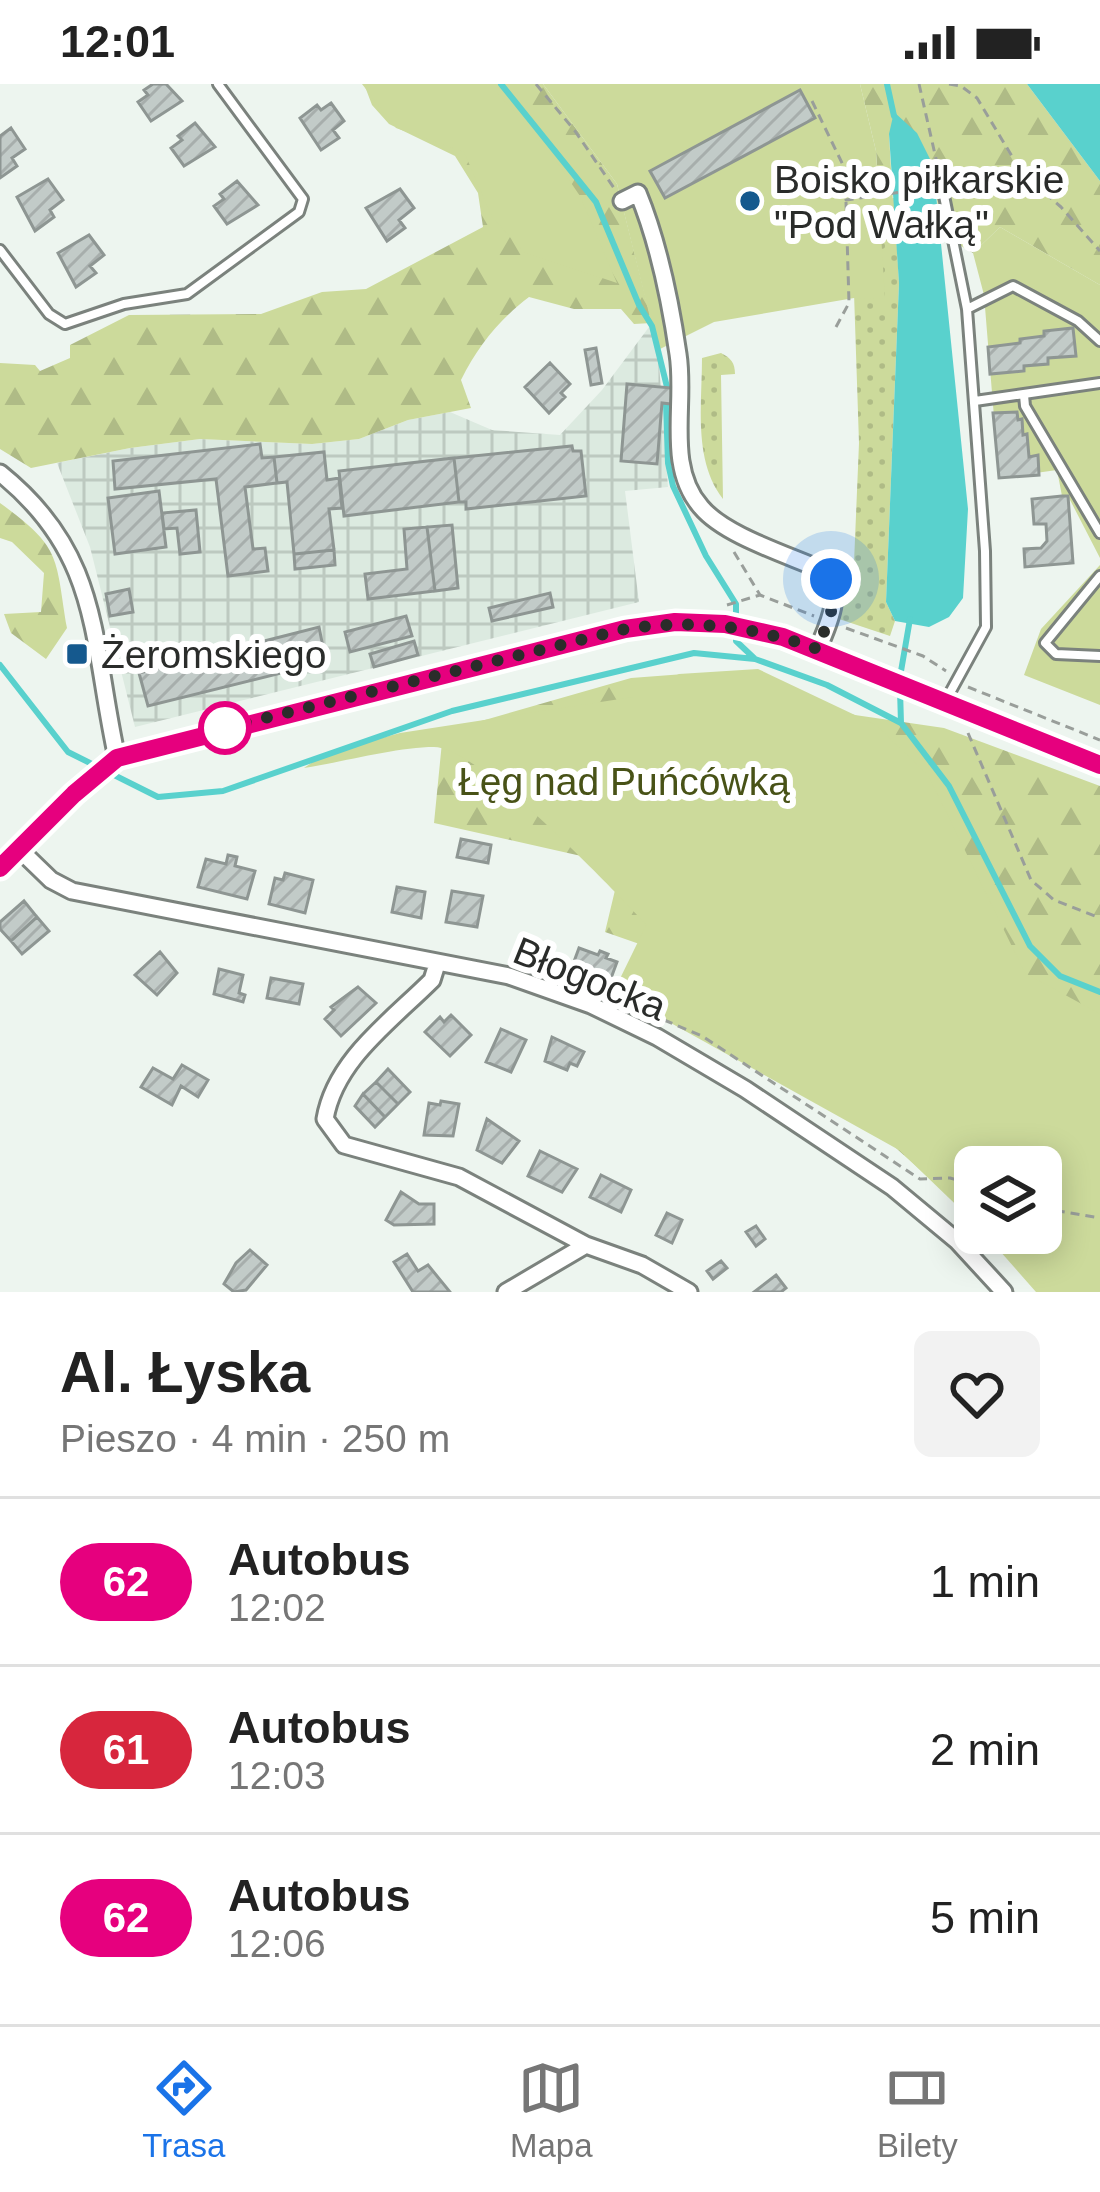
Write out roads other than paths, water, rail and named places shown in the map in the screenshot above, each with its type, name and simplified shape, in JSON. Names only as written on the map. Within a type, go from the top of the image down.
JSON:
[{"type":"street","points":[[622,201],[638,193],[656,235],[678,351],[680,456],[686,483],[699,506],[717,522],[824,571],[831,579],[834,603],[818,649]]},
{"type":"street","points":[[0,473],[48,516],[75,563],[86,590],[117,758]]},
{"type":"street","points":[[0,868],[117,758],[625,629],[728,614],[1100,765]]},
{"type":"street","name":"Błogocka","points":[[19,849],[51,880],[72,891],[509,976],[591,1005],[657,1037],[745,1090],[892,1187],[957,1241],[1004,1292]]},
{"type":"street","points":[[437,964],[432,980],[343,1070],[330,1092],[325,1119],[344,1145],[459,1177],[586,1245],[642,1265],[689,1292]]},
{"type":"street","points":[[506,1292],[586,1245]]},
{"type":"lane","points":[[0,250],[49,314],[65,324],[124,304],[187,294],[298,212],[303,199],[218,84]]},
{"type":"lane","points":[[942,187],[967,309],[986,551],[986,627],[945,702]]},
{"type":"lane","points":[[967,309],[1013,286],[1078,321],[1100,341]]},
{"type":"lane","points":[[975,401],[1100,383]]},
{"type":"lane","points":[[1024,395],[1025,406],[1100,533]]},
{"type":"lane","points":[[1100,576],[1045,643],[1056,654],[1100,656]]},
{"type":"water","points":[[1027,84],[1100,84],[1100,181]]},
{"type":"water","points":[[894,112],[917,133],[933,165],[968,509],[963,598],[949,617],[929,627],[895,621],[886,602],[899,283],[889,134]]},
{"type":"waterway","points":[[501,84],[596,202],[652,326],[667,387]]},
{"type":"waterway","points":[[887,84],[894,116]]},
{"type":"waterway","points":[[666,404],[673,486],[706,556],[736,604],[736,641],[754,658]]},
{"type":"waterway","points":[[900,677],[910,619]]},
{"type":"waterway","points":[[0,665],[68,752],[158,797],[223,791],[452,711],[694,653],[755,659],[827,685],[901,723],[949,786],[1030,946],[1060,976],[1100,992]]},
{"type":"waterway","points":[[900,690],[901,723]]},
{"type":"place","name":"Boisko piłkarskie \"Pod Wałką\"","points":[[750,201]]},
{"type":"place","name":"Żeromskiego","points":[[77,654]]},
{"type":"park label","name":"Łęg nad Puńcówką","points":[[624,781]]}]
